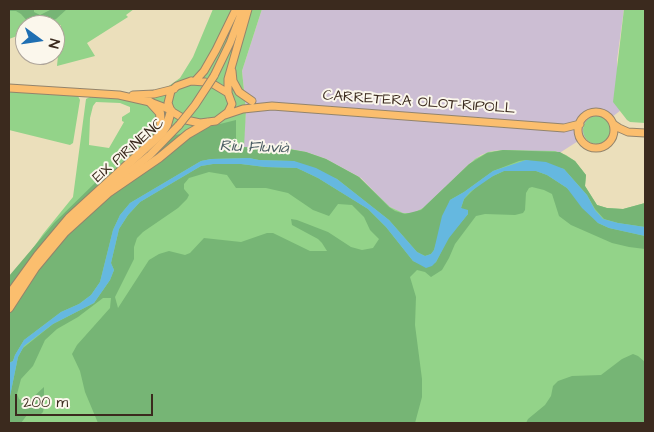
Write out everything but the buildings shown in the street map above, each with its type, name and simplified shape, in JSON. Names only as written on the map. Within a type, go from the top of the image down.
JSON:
[{"type":"highway","points":[[150,102],[156,107],[161,117],[161,126],[154,142]]},
{"type":"highway","points":[[64,229],[79,207],[154,142],[165,129],[171,110]]},
{"type":"highway","points":[[64,229],[108,193],[159,158],[188,134],[207,123]]},
{"type":"highway","name":"EIX PIRINENC","points":[[9,295],[38,255],[64,229]]},
{"type":"highway","name":"EIX PIRINENC","points":[[9,308],[35,268],[64,229]]},
{"type":"main road","points":[[119,96],[154,94],[174,89],[195,80],[204,71],[236,9]]},
{"type":"main road","name":"EIX PIRINENC","points":[[64,229],[86,207],[150,155],[179,126],[214,76],[230,43],[243,9]]},
{"type":"main road","points":[[9,88],[119,96],[150,102],[171,110],[186,120],[207,123],[216,121],[225,115],[232,104],[228,78],[248,9]]},
{"type":"main road","points":[[232,63],[233,81],[239,92],[252,101]]},
{"type":"main road","points":[[195,80],[213,84],[229,94]]},
{"type":"main road","points":[[171,110],[168,99],[174,89]]},
{"type":"main road","name":"CARRETERA OLOT-RIPOLL","points":[[229,94],[272,106],[564,128],[580,124]]},
{"type":"main road","name":"CARRETERA OLOT-RIPOLL","points":[[225,115],[243,109],[272,106]]},
{"type":"main road","points":[[628,132],[611,139],[602,146],[594,147],[586,144],[580,135],[580,124],[587,115],[597,112],[606,114],[613,124],[628,132],[645,133]]},
{"type":"main road","points":[[611,139],[614,133],[613,124]]},
{"type":"main road","name":"CARRETERA OLOT-RIPOLL","points":[[564,128],[580,135]]},
{"type":"shaded area","points":[[262,9],[624,9],[617,60],[618,106],[621,110],[597,129],[561,152],[503,150],[481,155],[469,164],[425,207],[414,213],[402,213],[388,206],[361,178],[326,159],[306,152],[285,148],[243,147],[246,110],[242,71]]},
{"type":"green space","points":[[9,9],[134,9],[126,15],[128,17],[87,43],[95,56],[65,64],[65,15],[15,15],[15,37],[9,39]]},
{"type":"green space","points":[[9,9],[34,9],[34,12],[40,15],[22,15],[16,11],[9,11]]},
{"type":"green space","points":[[52,9],[67,9],[60,15],[40,15]]},
{"type":"green space","points":[[213,9],[262,9],[242,71],[246,110],[244,147],[285,148],[306,152],[326,159],[359,177],[390,207],[403,213],[413,213],[423,208],[475,159],[488,152],[503,150],[555,151],[566,155],[575,161],[586,175],[585,186],[597,205],[623,209],[645,203],[645,423],[9,423],[9,285],[43,234],[73,197],[86,99],[90,97],[126,99],[145,103],[180,78],[193,57]],"holes":[[[96,102],[120,103],[130,107],[130,112],[122,117],[124,122],[109,148],[89,145],[90,118],[93,106]]]},
{"type":"green space","points":[[624,9],[645,9],[645,123],[630,122],[613,102]]},
{"type":"green space","points":[[9,91],[78,96],[80,100],[73,143],[70,145],[9,130]]},
{"type":"green space","points":[[597,116],[607,120],[611,130],[607,140],[597,144],[587,140],[583,130],[587,120]]},
{"type":"green space","points":[[236,120],[236,147],[282,148],[306,152],[326,159],[359,177],[389,207],[405,214],[421,210],[469,164],[487,153],[503,150],[560,152],[575,161],[586,175],[585,186],[597,205],[623,209],[645,203],[645,227],[604,219],[595,209],[587,195],[564,169],[526,160],[493,171],[450,200],[434,250],[431,254],[425,256],[417,252],[389,220],[337,179],[293,161],[249,158],[201,161],[130,203],[120,215],[113,230],[100,282],[91,295],[79,304],[61,312],[24,340],[13,361],[9,363],[9,276],[54,223],[97,181],[101,183],[152,141]]},
{"type":"green space","points":[[241,164],[297,168],[318,178],[368,209],[386,227],[413,261],[428,267],[436,262],[448,238],[468,214],[461,208],[464,199],[478,185],[504,171],[536,171],[547,175],[567,188],[598,223],[609,228],[645,236],[645,249],[612,243],[571,225],[559,216],[552,194],[532,187],[526,193],[525,210],[523,213],[476,216],[455,244],[442,270],[431,277],[425,272],[417,270],[410,277],[416,297],[415,325],[422,379],[422,397],[415,423],[98,423],[72,354],[77,345],[110,308],[111,298],[103,298],[78,317],[57,329],[45,340],[33,366],[21,379],[17,394],[19,399],[25,403],[44,387],[43,412],[40,415],[27,415],[21,423],[9,423],[9,401],[18,357],[23,348],[53,324],[94,303],[110,280],[114,270],[111,263],[119,229],[128,215],[140,202],[201,166]],"holes":[[[209,172],[227,175],[236,188],[266,188],[288,193],[313,210],[329,216],[338,204],[352,205],[364,217],[370,230],[379,239],[373,248],[362,250],[351,247],[328,232],[291,219],[292,225],[318,239],[327,251],[310,251],[273,233],[267,233],[241,242],[204,238],[190,253],[185,255],[169,251],[149,260],[118,308],[115,297],[134,259],[134,247],[137,238],[178,208],[187,199],[189,195],[184,189],[184,184],[189,178]]]},
{"type":"green space","points":[[633,354],[645,362],[645,423],[526,423],[528,419],[545,405],[551,396],[553,386],[558,381],[572,376],[601,375],[622,359]]},
{"type":"water","points":[[249,158],[294,161],[316,168],[337,179],[389,220],[417,252],[425,256],[431,254],[434,250],[442,216],[450,200],[493,171],[526,160],[546,162],[564,169],[587,195],[595,210],[603,219],[645,227],[645,236],[609,228],[598,223],[582,208],[567,188],[547,175],[536,171],[504,171],[493,176],[470,192],[464,199],[461,208],[468,210],[468,214],[449,238],[436,262],[426,268],[413,261],[386,227],[368,209],[318,178],[297,168],[241,164],[201,166],[140,202],[128,215],[119,229],[111,263],[114,270],[110,280],[94,303],[53,324],[24,346],[18,357],[9,401],[9,363],[13,361],[24,340],[61,312],[79,304],[91,295],[100,282],[113,230],[120,215],[130,203],[201,161]]},
{"type":"water label","name":"Riu Fluvià","points":[[254,148]]}]
